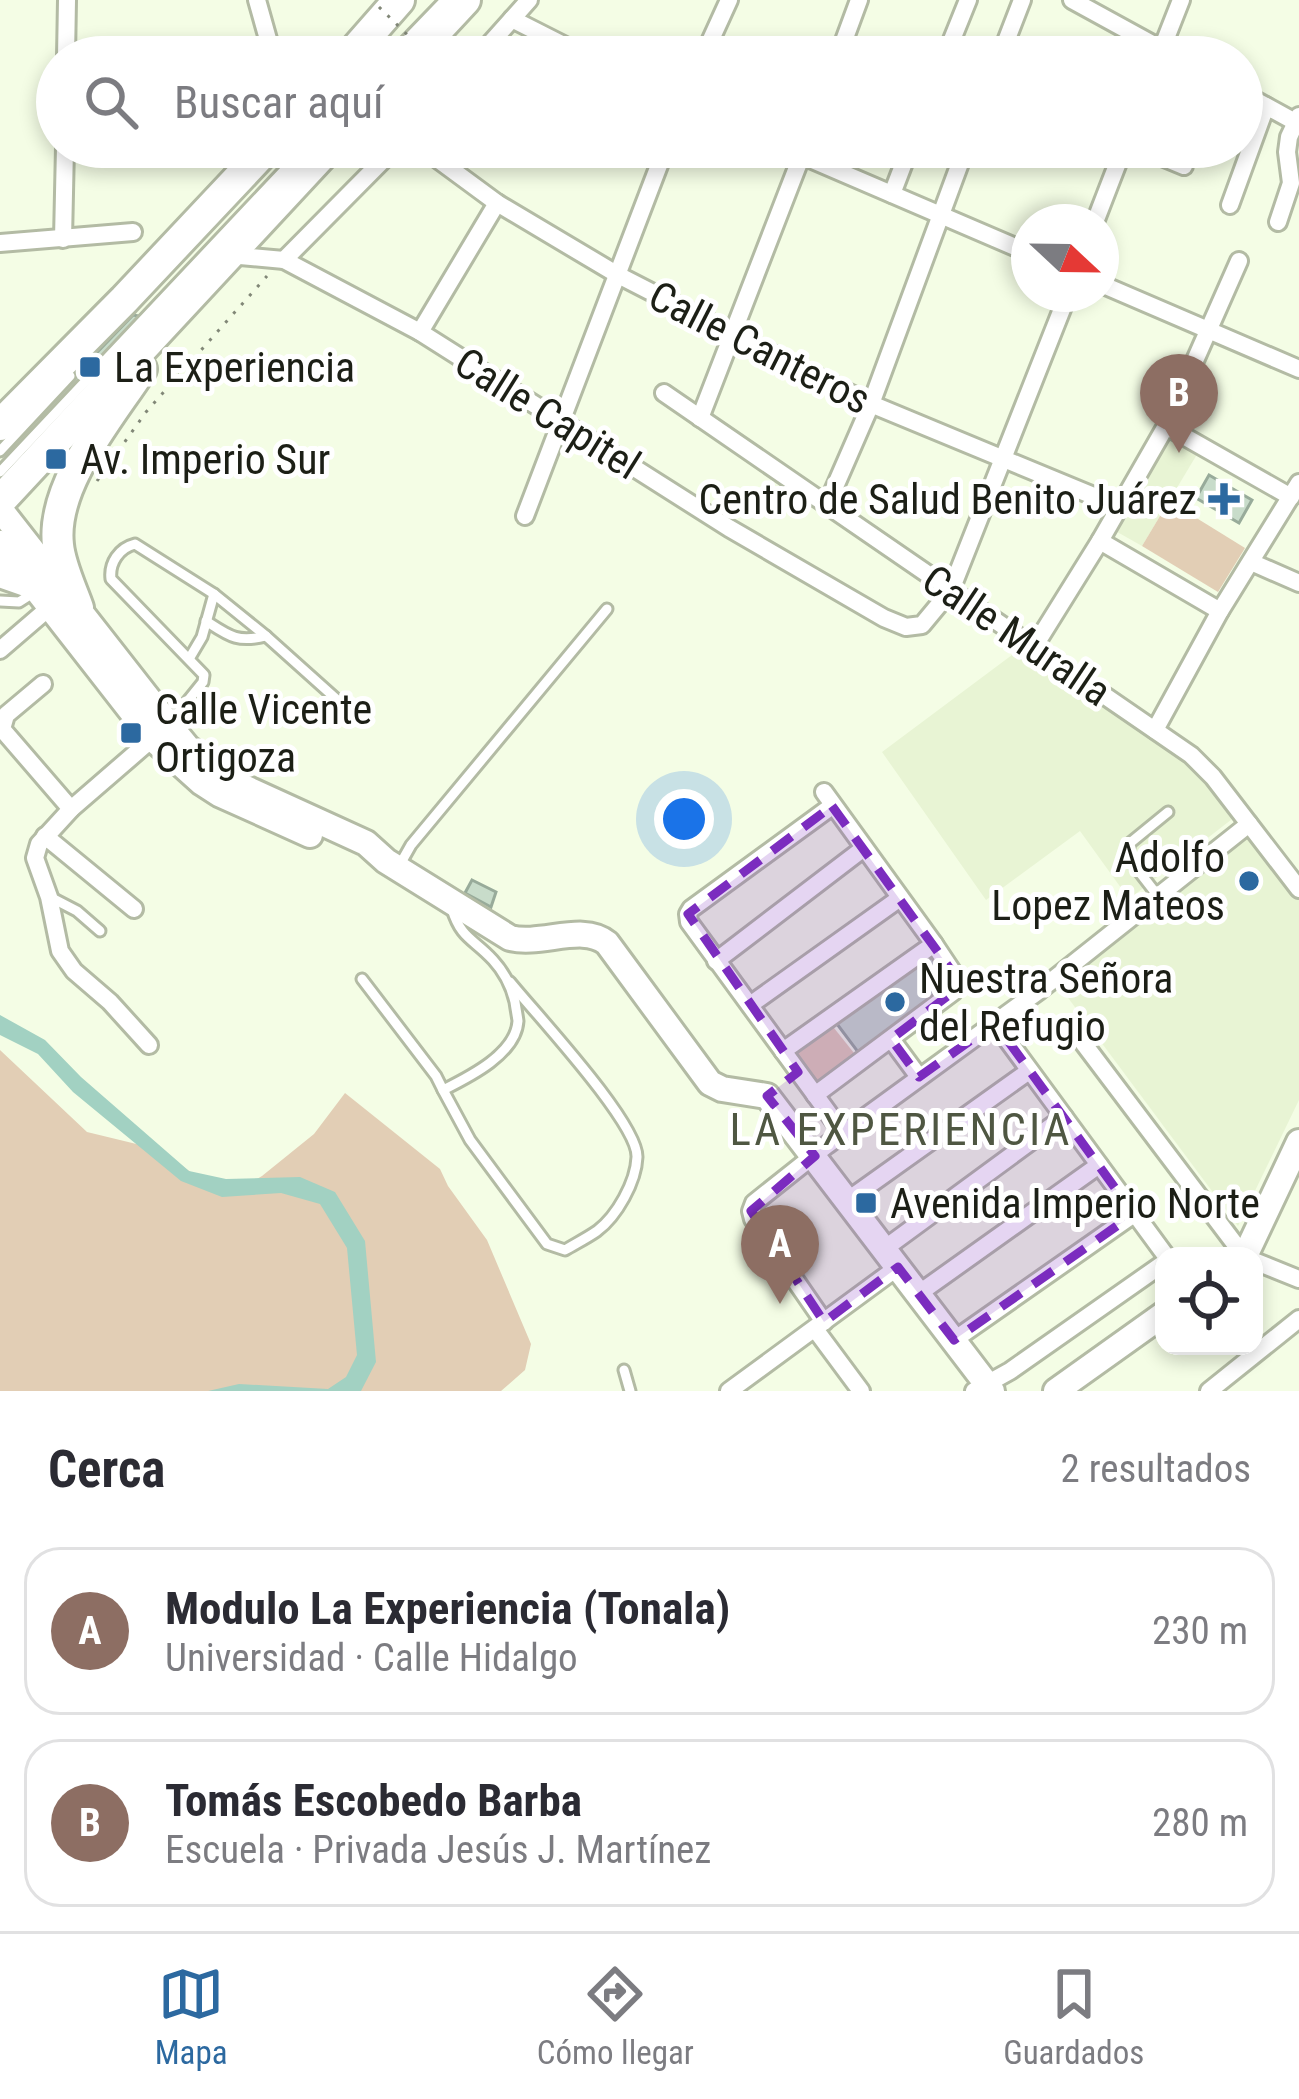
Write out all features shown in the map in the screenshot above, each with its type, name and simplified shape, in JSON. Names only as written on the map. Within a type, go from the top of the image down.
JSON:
[{"type":"highway","points":[[432,36],[465,0]]},
{"type":"highway","points":[[367,36],[395,4]]},
{"type":"highway","points":[[0,425],[120,313],[249,168]]},
{"type":"highway","points":[[0,505],[308,168]]},
{"type":"highway","points":[[0,391],[120,313]]},
{"type":"highway","points":[[0,572],[50,597],[62,506],[83,457],[148,359],[169,317]]},
{"type":"street","points":[[67,36],[68,0]]},
{"type":"street","points":[[256,0],[267,36]]},
{"type":"street","points":[[492,36],[529,0]]},
{"type":"street","points":[[713,36],[729,0]]},
{"type":"street","points":[[846,36],[859,0]]},
{"type":"street","points":[[953,36],[968,0]]},
{"type":"street","points":[[1008,36],[1022,0]]},
{"type":"street","points":[[1072,0],[1134,36]]},
{"type":"street","points":[[1170,36],[1181,0]]},
{"type":"street","points":[[512,20],[544,36]]},
{"type":"street","points":[[1263,104],[1298,121],[1289,137],[1291,183],[1278,221]]},
{"type":"street","points":[[1263,114],[1266,106]]},
{"type":"street","points":[[63,239],[65,168]]},
{"type":"street","points":[[284,260],[375,168]]},
{"type":"street","name":"Calle Canteros","points":[[449,168],[496,203],[617,275],[871,404],[1120,507]]},
{"type":"street","points":[[525,516],[658,168]]},
{"type":"street","points":[[700,418],[796,168]]},
{"type":"street","points":[[838,168],[1011,245]]},
{"type":"street","points":[[892,194],[902,168]]},
{"type":"street","points":[[827,505],[871,404],[958,168]]},
{"type":"street","points":[[1102,204],[1116,168]]},
{"type":"street","points":[[1230,205],[1243,168]]},
{"type":"street","points":[[420,332],[496,203]]},
{"type":"street","points":[[0,243],[134,232]]},
{"type":"street","name":"Calle Capitel","points":[[228,254],[284,260],[420,332],[729,528],[884,618],[906,626],[922,625],[951,590]]},
{"type":"street","points":[[1034,646],[1166,426],[1239,261]]},
{"type":"street","points":[[1119,292],[1299,369]]},
{"type":"street","points":[[951,590],[1061,312]]},
{"type":"street","name":"Calle Muralla","points":[[664,393],[1203,764],[1299,889]]},
{"type":"street","points":[[1155,730],[1220,611],[1295,490],[1166,426]]},
{"type":"street","points":[[0,505],[50,597]]},
{"type":"street","points":[[1100,541],[1220,611]]},
{"type":"street","points":[[0,543],[161,732],[239,785],[366,843],[392,865],[496,931],[521,940],[598,935],[710,1083],[767,1096],[954,1340],[984,1388],[1155,1267]]},
{"type":"street","points":[[1251,562],[1299,584]]},
{"type":"street","points":[[0,650],[50,597]]},
{"type":"street","points":[[43,684],[5,716],[2,729],[71,808]]},
{"type":"street","points":[[149,1046],[60,951],[35,858],[39,844],[71,808],[161,732]]},
{"type":"street","points":[[815,1095],[958,985],[934,944],[828,799],[688,914],[716,961],[751,1005],[782,1052],[843,1132]]},
{"type":"street","points":[[861,1391],[753,1220],[754,1203],[843,1132],[995,1024],[1249,824]]},
{"type":"street","points":[[45,836],[134,909]]},
{"type":"street","points":[[716,961],[864,848]]},
{"type":"street","points":[[751,1005],[900,898]]},
{"type":"street","points":[[782,1052],[934,944]]},
{"type":"street","points":[[995,1024],[1156,1247]]},
{"type":"street","points":[[1078,1036],[1237,1247]]},
{"type":"street","points":[[891,1039],[919,1077]]},
{"type":"street","points":[[848,1200],[1029,1070]]},
{"type":"street","points":[[767,1096],[798,1072]]},
{"type":"street","points":[[729,1391],[819,1325],[891,1258],[1064,1118]]},
{"type":"street","points":[[1249,1247],[1296,1155]]},
{"type":"street","points":[[918,1294],[1099,1166]]},
{"type":"street","points":[[954,1340],[1134,1214]]},
{"type":"street","points":[[1263,1265],[1299,1279]]},
{"type":"street","points":[[1209,1391],[1299,1319]]},
{"type":"street","points":[[1059,1390],[1155,1321]]},
{"type":"lane","points":[[410,36],[445,0]]},
{"type":"lane","points":[[375,36],[395,4]]},
{"type":"lane","points":[[120,313],[261,168]]},
{"type":"lane","points":[[0,472],[285,168]]},
{"type":"lane","points":[[0,451],[85,360]]},
{"type":"lane","points":[[161,732],[204,675],[115,584],[112,563],[125,547],[135,544],[214,594],[343,705]]},
{"type":"lane","points":[[189,659],[202,637],[214,594]]},
{"type":"lane","points":[[0,601],[50,597]]},
{"type":"lane","points":[[392,865],[607,609]]},
{"type":"lane","points":[[206,621],[233,638],[266,636]]},
{"type":"lane","points":[[1158,896],[1127,856],[1130,843],[1168,812]]},
{"type":"lane","points":[[49,897],[76,910],[100,931]]},
{"type":"lane","points":[[362,979],[436,1076],[470,1140],[547,1244],[565,1250],[602,1228],[629,1188],[638,1154],[627,1130],[590,1076],[495,962],[457,926],[451,903]]},
{"type":"lane","points":[[443,1090],[467,1078],[511,1041],[518,1022],[510,982]]},
{"type":"lane","points":[[624,1370],[630,1391]]},
{"type":"path","points":[[395,4],[416,36]]},
{"type":"path","points":[[90,492],[146,412],[284,260]]},
{"type":"highlighted area","points":[[832,806],[956,977],[953,992],[891,1039],[919,1077],[995,1023],[1134,1214],[954,1340],[898,1267],[824,1322],[751,1211],[815,1156],[767,1096],[798,1072],[688,914]]},
{"type":"shaded area","points":[[1168,433],[1199,451],[1142,546],[1112,529]]},
{"type":"shaded area","points":[[1169,501],[1245,548],[1218,592],[1142,546]]},
{"type":"shaded area","points":[[1024,646],[1194,761],[1236,816],[1129,899],[1080,831],[986,900],[882,752]]},
{"type":"shaded area","points":[[1250,831],[1299,896],[1299,1100],[1238,1226],[1057,983]]},
{"type":"shaded area","points":[[830,1023],[858,1058],[815,1091],[785,1050]]},
{"type":"shaded area","points":[[0,1050],[87,1132],[157,1149],[201,1179],[238,1190],[314,1134],[345,1093],[440,1169],[487,1240],[531,1344],[525,1370],[501,1391],[0,1391]]},
{"type":"water","points":[[0,1015],[45,1040],[189,1171],[226,1179],[300,1177],[335,1192],[365,1241],[376,1362],[361,1391],[208,1391],[239,1384],[328,1389],[346,1377],[357,1355],[347,1248],[320,1204],[281,1193],[222,1197],[181,1181],[73,1092],[38,1054],[0,1035]]},
{"type":"building","name":"La Experiencia","points":[[133,315],[144,317],[51,417],[35,417]]},
{"type":"building","name":"Centro de Salud Benito Juárez","points":[[1209,475],[1252,500],[1239,523],[1196,498]]},
{"type":"building","points":[[472,880],[496,892],[491,907],[465,893]]},
{"type":"building","name":"Nuestra Señora del Refugio","points":[[932,949],[955,983],[861,1056],[834,1020]]},
{"type":"place","name":"La Experiencia","points":[[90,367]]},
{"type":"place","name":"Tomás Escobedo Barba","points":[[1179,453]]},
{"type":"place","name":"Av. Imperio Sur","points":[[56,459]]},
{"type":"place","name":"Centro de Salud Benito Juárez","points":[[1224,499]]},
{"type":"place","name":"Calle Vicente Ortigoza","points":[[131,733]]},
{"type":"place","name":"Adolfo Lopez Mateos","points":[[1249,881]]},
{"type":"place","name":"Nuestra Señora del Refugio","points":[[895,1002]]},
{"type":"place","name":"Avenida Imperio Norte","points":[[866,1203]]},
{"type":"place","name":"Modulo La Experiencia (Tonala)","points":[[780,1304]]},
{"type":"district","name":"LA EXPERIENCIA","points":[[901,1129]]}]
